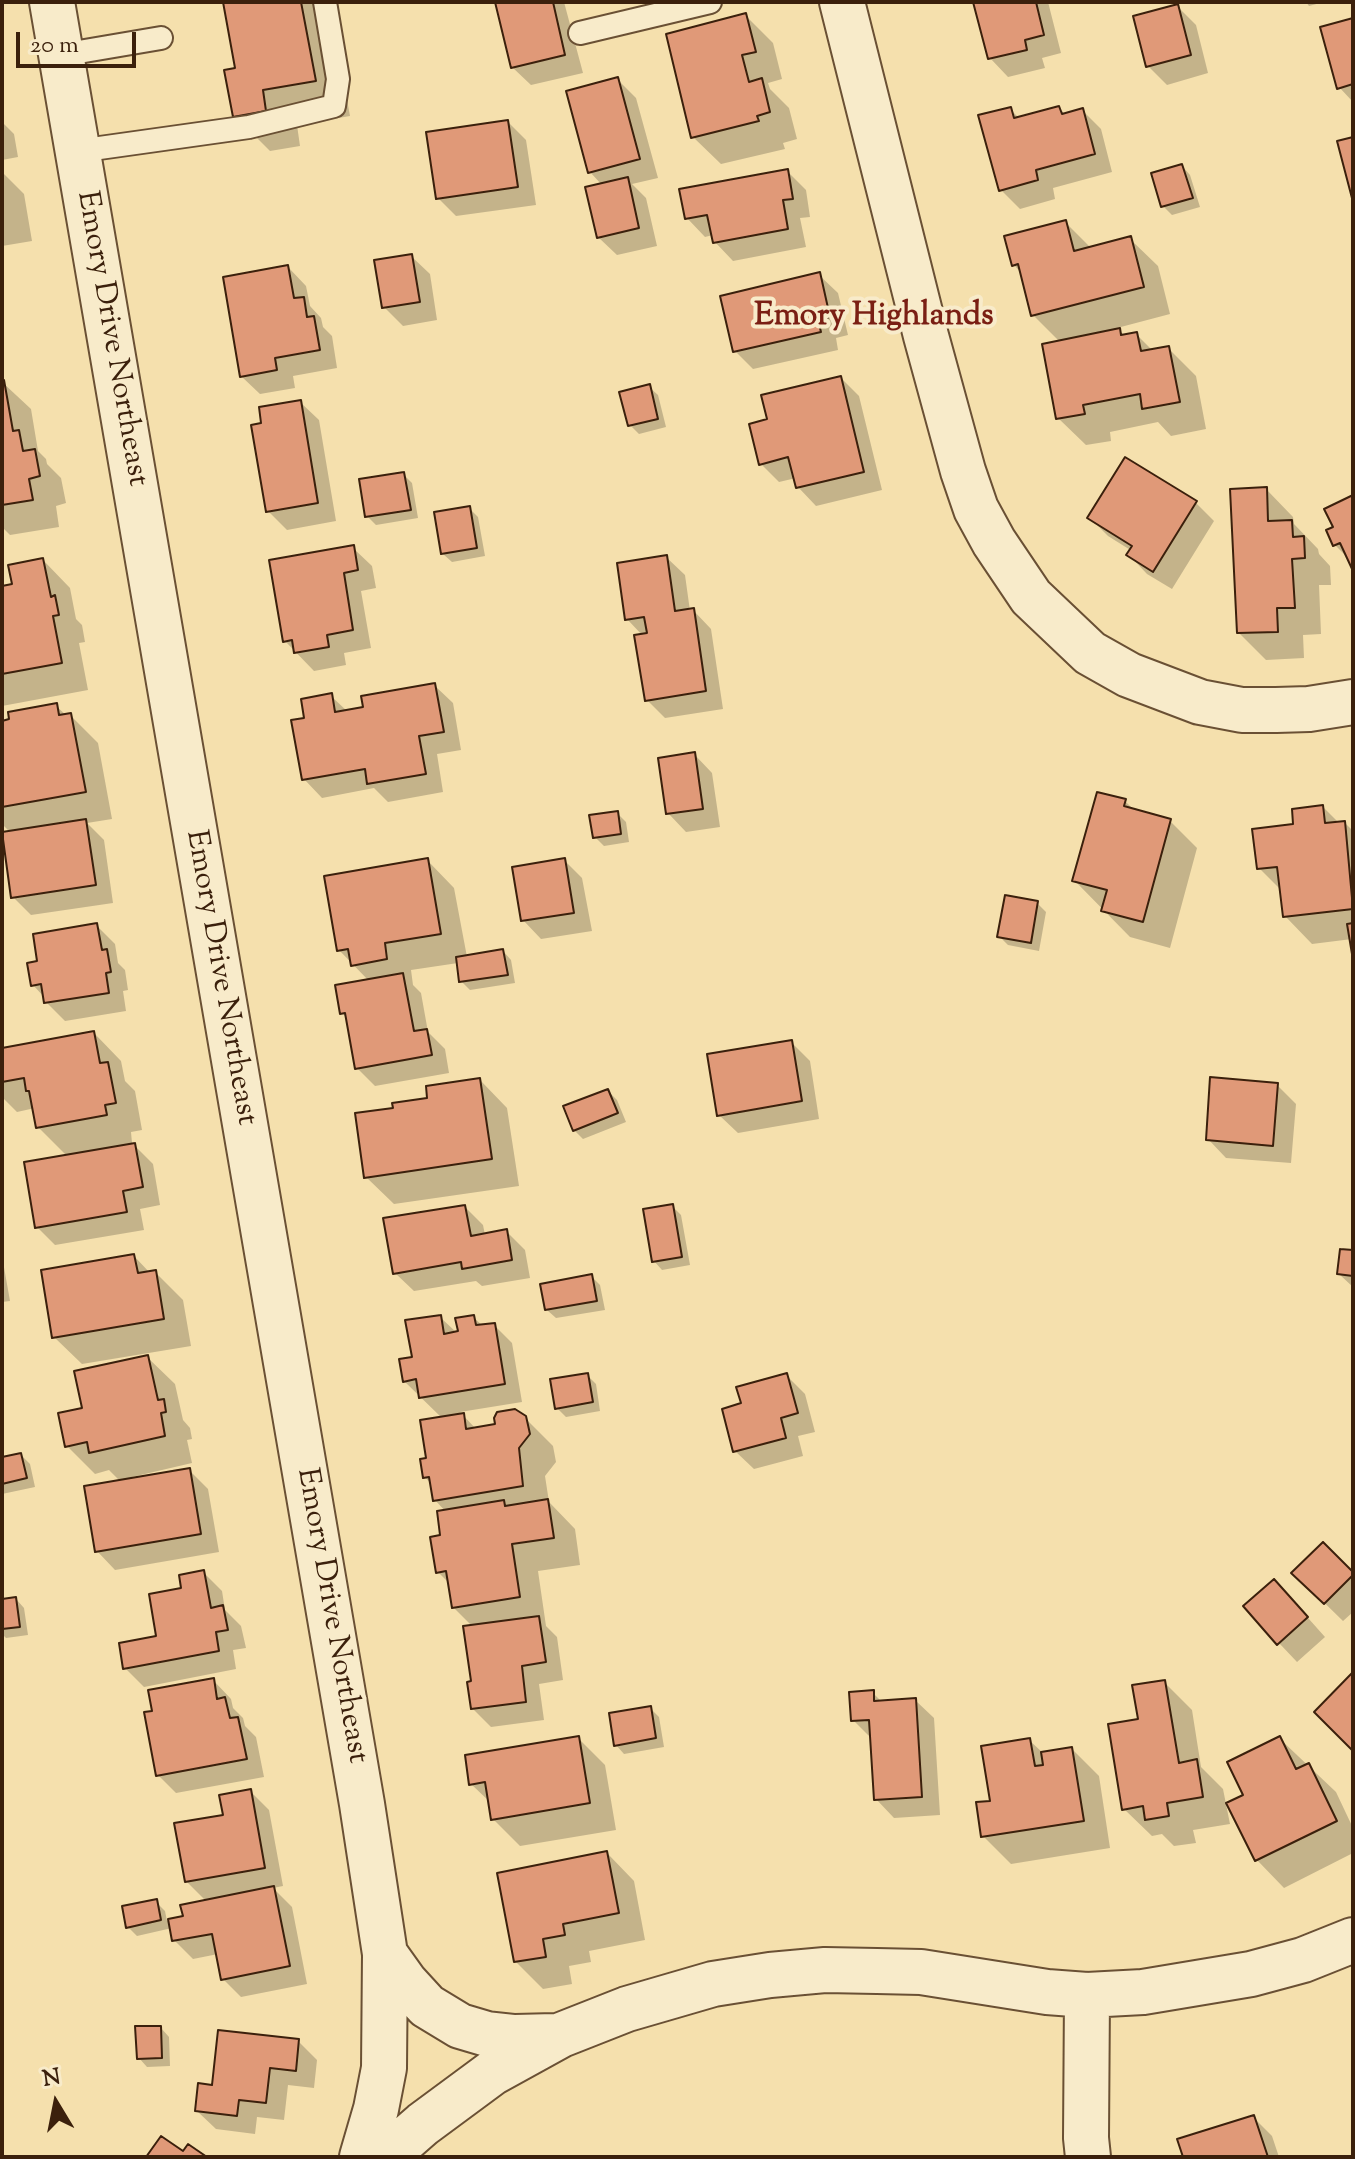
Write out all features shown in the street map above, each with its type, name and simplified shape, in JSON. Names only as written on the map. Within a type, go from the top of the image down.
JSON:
[{"type":"street","name":"Emory Drive Northeast","points":[[52,2],[385,1954],[384,2068],[362,2157]]},
{"type":"street","points":[[842,2],[963,471],[976,509],[1031,597],[1090,653],[1129,675],[1200,702],[1242,710],[1276,710],[1353,702]]},
{"type":"street","points":[[385,2157],[445,2106],[492,2073],[561,2035],[627,2009],[713,1984],[825,1970],[921,1972],[1047,1992],[1087,1995],[1143,1992],[1251,1974],[1303,1960],[1353,1940]]},
{"type":"street","name":"Emory Drive Northeast","points":[[385,1954],[427,2006],[460,2026],[487,2034],[515,2037],[561,2035]]},
{"type":"street","points":[[1087,1995],[1088,2157]]},
{"type":"lane","points":[[78,151],[249,127],[334,106],[338,79],[325,2]]},
{"type":"lane","points":[[580,33],[710,2]]},
{"type":"lane","points":[[61,55],[161,38]]},
{"type":"building","points":[[223,2],[301,2],[316,81],[263,90],[266,111],[233,117],[224,70],[235,68]]},
{"type":"building","points":[[495,2],[553,2],[565,55],[511,68]]},
{"type":"building","points":[[973,2],[1036,2],[1044,35],[1025,40],[1027,50],[988,59]]},
{"type":"building","points":[[1178,4],[1191,55],[1146,67],[1133,16]]},
{"type":"building","points":[[746,13],[756,52],[742,55],[749,82],[762,78],[770,112],[757,116],[759,121],[691,138],[666,34]]},
{"type":"building","points":[[1353,18],[1353,84],[1337,89],[1320,27]]},
{"type":"building","points":[[618,77],[640,159],[588,173],[566,91]]},
{"type":"building","points":[[1059,106],[1062,114],[1083,108],[1095,154],[1036,170],[1038,180],[999,191],[978,115],[1011,107],[1014,118]]},
{"type":"building","points":[[508,120],[518,187],[436,199],[426,132]]},
{"type":"building","points":[[1353,137],[1353,202],[1337,141]]},
{"type":"building","points":[[1182,164],[1193,198],[1161,207],[1151,173]]},
{"type":"building","points":[[788,169],[793,199],[783,200],[788,229],[713,243],[707,215],[685,219],[679,189]]},
{"type":"building","points":[[628,177],[639,228],[597,238],[585,187]]},
{"type":"building","points":[[1066,220],[1074,251],[1131,236],[1144,287],[1031,316],[1018,264],[1012,266],[1004,236]]},
{"type":"building","points":[[412,254],[420,302],[382,308],[374,260]]},
{"type":"building","points":[[288,265],[294,298],[304,297],[307,317],[314,316],[320,350],[275,358],[277,370],[240,377],[223,277]]},
{"type":"building","points":[[820,272],[830,317],[818,320],[821,332],[733,352],[720,296]]},
{"type":"building","points":[[1120,328],[1121,335],[1137,332],[1141,351],[1169,346],[1180,402],[1142,409],[1140,394],[1083,405],[1085,414],[1056,419],[1042,344]]},
{"type":"building","points":[[841,376],[864,472],[796,488],[788,457],[759,465],[749,424],[767,419],[761,395]]},
{"type":"building","points":[[2,380],[13,431],[19,430],[23,451],[35,449],[40,476],[29,479],[33,500],[2,505]]},
{"type":"building","points":[[650,384],[658,419],[628,426],[619,392]]},
{"type":"building","points":[[301,400],[318,503],[266,512],[251,425],[261,423],[259,407]]},
{"type":"building","points":[[1125,457],[1197,501],[1153,572],[1126,555],[1132,546],[1087,518]]},
{"type":"building","points":[[404,472],[411,510],[365,517],[359,479]]},
{"type":"building","points":[[1267,487],[1268,521],[1292,520],[1293,537],[1304,536],[1305,558],[1292,559],[1295,608],[1277,608],[1278,632],[1237,633],[1230,489]]},
{"type":"building","points":[[1353,495],[1353,571],[1340,543],[1333,546],[1326,530],[1333,527],[1324,509]]},
{"type":"building","points":[[470,506],[477,548],[441,554],[434,512]]},
{"type":"building","points":[[354,545],[358,570],[344,573],[353,630],[327,635],[329,647],[294,653],[292,640],[283,642],[269,560]]},
{"type":"building","points":[[667,555],[675,611],[694,608],[706,691],[645,701],[634,635],[647,633],[644,617],[625,620],[617,563]]},
{"type":"building","points":[[43,558],[51,597],[55,595],[59,615],[53,616],[62,663],[2,674],[2,586],[12,584],[8,565]]},
{"type":"building","points":[[435,683],[444,732],[419,736],[426,774],[367,784],[365,769],[302,780],[291,720],[304,718],[301,699],[332,693],[335,712],[363,707],[361,696]]},
{"type":"building","points":[[57,703],[59,715],[71,713],[86,792],[2,807],[2,721],[9,719],[8,712]]},
{"type":"building","points":[[695,752],[703,809],[666,814],[658,758]]},
{"type":"building","points":[[1097,792],[1126,799],[1124,806],[1171,819],[1143,922],[1101,911],[1107,890],[1072,881]]},
{"type":"building","points":[[1323,805],[1325,823],[1345,821],[1353,909],[1283,917],[1277,867],[1257,869],[1252,829],[1293,824],[1292,809]]},
{"type":"building","points":[[618,811],[621,834],[593,838],[589,815]]},
{"type":"building","points":[[86,819],[96,885],[11,898],[2,832]]},
{"type":"building","points":[[428,858],[441,934],[385,943],[387,959],[351,966],[348,949],[337,951],[324,876]]},
{"type":"building","points":[[565,858],[574,913],[521,921],[512,867]]},
{"type":"building","points":[[1005,895],[1038,901],[1031,943],[997,937]]},
{"type":"building","points":[[97,923],[102,950],[107,949],[111,972],[106,973],[109,993],[44,1003],[41,984],[31,986],[27,963],[37,961],[33,934]]},
{"type":"building","points":[[1353,923],[1353,953],[1352,954],[1347,924]]},
{"type":"building","points":[[503,949],[508,975],[459,982],[456,957]]},
{"type":"building","points":[[403,973],[414,1031],[427,1029],[432,1055],[355,1069],[345,1013],[340,1014],[335,985]]},
{"type":"building","points":[[94,1031],[100,1063],[108,1062],[116,1103],[105,1105],[107,1115],[36,1128],[24,1078],[2,1082],[2,1048]]},
{"type":"building","points":[[792,1040],[802,1101],[717,1116],[707,1054]]},
{"type":"building","points":[[1210,1077],[1278,1083],[1273,1146],[1206,1140]]},
{"type":"building","points":[[480,1078],[492,1159],[364,1178],[355,1113],[393,1108],[392,1103],[427,1098],[426,1086]]},
{"type":"building","points":[[608,1089],[618,1113],[573,1131],[563,1106]]},
{"type":"building","points":[[135,1143],[143,1187],[123,1191],[127,1212],[35,1228],[24,1162]]},
{"type":"building","points":[[673,1204],[682,1257],[652,1262],[643,1209]]},
{"type":"building","points":[[465,1205],[471,1236],[507,1229],[512,1260],[462,1269],[461,1262],[393,1274],[383,1218]]},
{"type":"building","points":[[1340,1249],[1353,1250],[1353,1276],[1337,1274]]},
{"type":"building","points":[[134,1254],[138,1273],[156,1270],[164,1319],[52,1338],[41,1270]]},
{"type":"building","points":[[592,1274],[597,1301],[545,1310],[540,1284]]},
{"type":"building","points":[[441,1315],[444,1334],[458,1331],[455,1318],[474,1315],[476,1325],[495,1323],[505,1384],[419,1398],[416,1379],[403,1382],[399,1359],[412,1357],[405,1320]]},
{"type":"building","points":[[148,1355],[158,1400],[164,1399],[166,1412],[161,1413],[165,1436],[89,1453],[87,1442],[65,1447],[58,1413],[82,1408],[74,1371]]},
{"type":"building","points":[[588,1373],[593,1402],[555,1409],[550,1379]]},
{"type":"building","points":[[787,1373],[798,1413],[781,1418],[786,1438],[733,1452],[722,1409],[741,1403],[736,1387]]},
{"type":"building","points":[[515,1409],[526,1416],[530,1434],[519,1448],[523,1486],[433,1501],[429,1477],[423,1478],[420,1459],[426,1458],[420,1420],[464,1413],[466,1429],[495,1424],[497,1412]]},
{"type":"building","points":[[21,1453],[27,1478],[2,1484],[2,1457]]},
{"type":"building","points":[[190,1468],[201,1534],[95,1552],[84,1486]]},
{"type":"building","points":[[548,1499],[554,1538],[512,1544],[520,1597],[452,1608],[446,1571],[436,1573],[430,1537],[440,1535],[437,1511],[504,1500],[505,1506]]},
{"type":"building","points":[[1323,1542],[1353,1572],[1324,1604],[1291,1573]]},
{"type":"building","points":[[204,1570],[211,1608],[223,1605],[228,1630],[216,1632],[219,1651],[123,1669],[119,1643],[156,1636],[149,1594],[181,1588],[179,1575]]},
{"type":"building","points":[[1274,1579],[1308,1617],[1277,1645],[1243,1606]]},
{"type":"building","points":[[16,1597],[20,1627],[2,1629],[2,1599]]},
{"type":"building","points":[[539,1616],[546,1662],[522,1666],[526,1702],[471,1709],[467,1682],[471,1681],[463,1626]]},
{"type":"building","points":[[1353,1672],[1353,1751],[1314,1712]]},
{"type":"building","points":[[214,1678],[217,1699],[225,1697],[230,1718],[238,1717],[247,1759],[156,1776],[144,1712],[152,1711],[148,1690]]},
{"type":"building","points":[[1165,1680],[1179,1763],[1197,1759],[1203,1797],[1167,1803],[1169,1816],[1145,1820],[1143,1806],[1122,1810],[1108,1724],[1138,1719],[1132,1685]]},
{"type":"building","points":[[874,1690],[874,1701],[916,1698],[922,1797],[874,1800],[869,1720],[851,1721],[849,1692]]},
{"type":"building","points":[[651,1706],[656,1738],[614,1746],[609,1713]]},
{"type":"building","points":[[579,1736],[590,1803],[491,1820],[485,1782],[469,1785],[465,1755]]},
{"type":"building","points":[[1280,1736],[1296,1769],[1309,1763],[1337,1821],[1255,1861],[1226,1803],[1243,1795],[1227,1762]]},
{"type":"building","points":[[1030,1738],[1035,1766],[1043,1765],[1041,1752],[1072,1747],[1084,1821],[981,1837],[976,1802],[990,1801],[981,1746]]},
{"type":"building","points":[[251,1789],[265,1868],[185,1882],[174,1823],[223,1815],[219,1795]]},
{"type":"building","points":[[607,1851],[619,1913],[563,1924],[565,1935],[543,1939],[546,1957],[514,1962],[497,1873]]},
{"type":"building","points":[[274,1886],[290,1966],[221,1980],[212,1934],[172,1941],[168,1919],[183,1916],[180,1905]]},
{"type":"building","points":[[157,1899],[161,1920],[126,1928],[122,1906]]},
{"type":"building","points":[[135,2026],[161,2026],[162,2058],[137,2059]]},
{"type":"building","points":[[218,2030],[299,2039],[296,2071],[270,2068],[266,2103],[239,2100],[237,2116],[195,2111],[198,2083],[212,2085]]},
{"type":"building","points":[[1254,2115],[1268,2157],[1183,2157],[1177,2139]]},
{"type":"building","points":[[161,2136],[183,2151],[188,2144],[207,2157],[146,2157]]},
{"type":"district","name":"Emory Highlands","points":[[874,319]]}]
